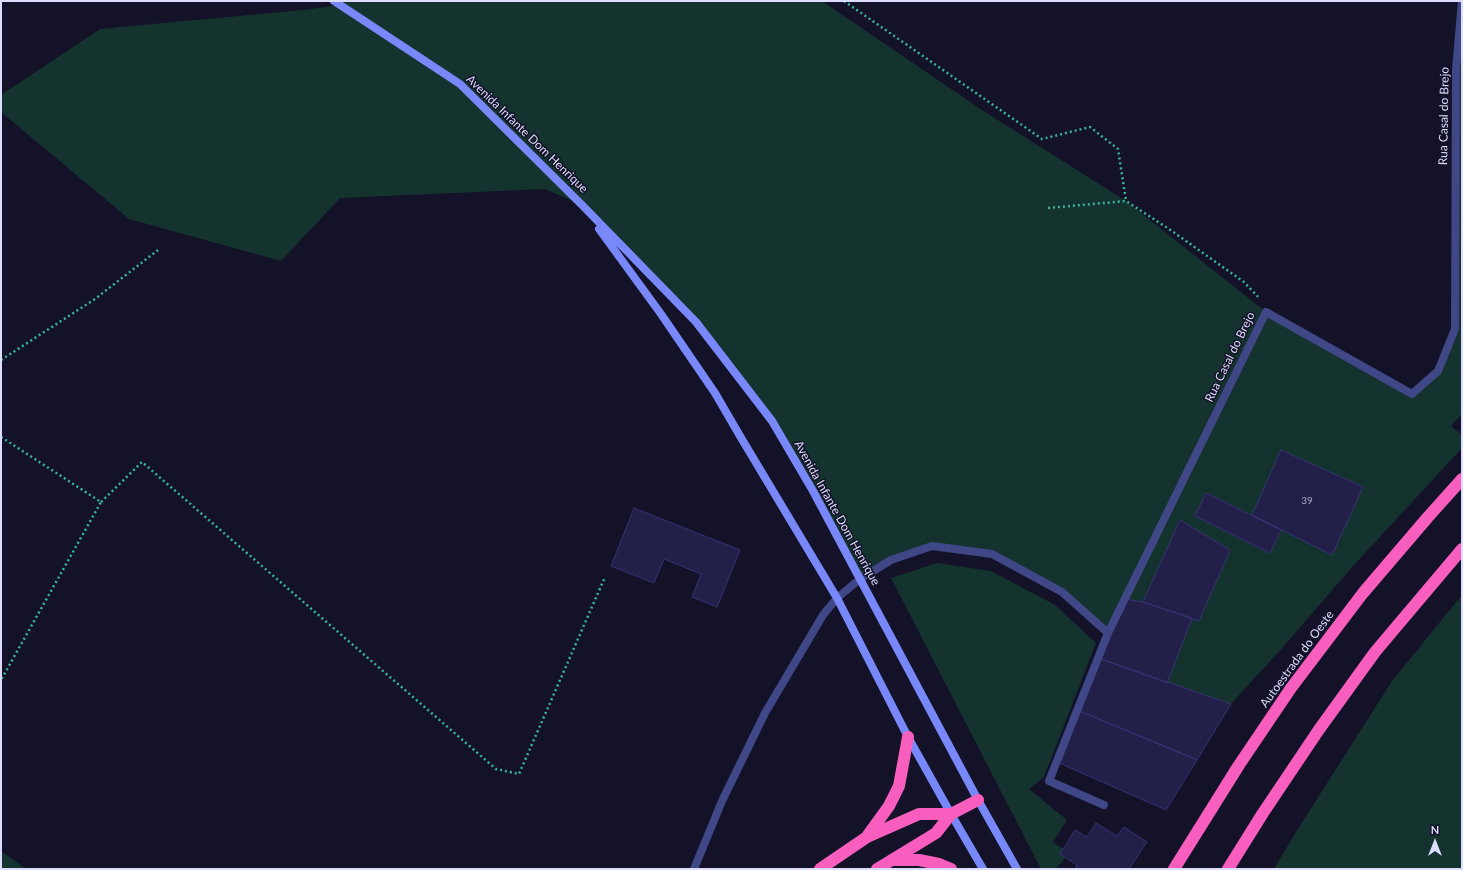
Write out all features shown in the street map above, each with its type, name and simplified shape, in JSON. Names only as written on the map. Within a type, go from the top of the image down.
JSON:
[{"type":"highway","name":"Autoestrada do Oeste","points":[[1174,869],[1239,765],[1291,688],[1363,593],[1462,479]]},
{"type":"highway","points":[[1228,869],[1263,813],[1314,737],[1375,652],[1462,549]]},
{"type":"highway","points":[[867,836],[889,806],[899,786],[908,737]]},
{"type":"highway","points":[[878,869],[936,833],[951,814],[978,800]]},
{"type":"highway","points":[[820,869],[867,836],[919,814],[951,814]]},
{"type":"highway","points":[[1171,869],[1183,854]]},
{"type":"highway","points":[[894,860],[919,860],[939,864],[951,869]]},
{"type":"main road","name":"Avenida Infante Dom Henrique","points":[[334,1],[460,84],[582,205],[696,322],[772,421],[813,491],[978,800],[1017,869]]},
{"type":"main road","name":"Avenida Infante Dom Henrique","points":[[582,205],[661,314],[715,393],[837,598],[908,737],[983,869]]},
{"type":"street","name":"Rua Casal do Brejo","points":[[1108,633],[1266,312],[1412,394],[1438,371],[1455,329],[1456,69],[1462,1]]},
{"type":"street","points":[[694,869],[722,801],[766,713],[823,615],[837,598],[860,579],[890,560],[932,546],[992,554],[1062,592],[1108,633],[1049,781],[1104,805]]},
{"type":"path","points":[[844,1],[1042,139],[1090,126],[1118,149],[1126,201]]},
{"type":"path","points":[[1048,208],[1126,201],[1169,229],[1244,282],[1260,299]]},
{"type":"path","points":[[1,360],[95,299],[158,250]]},
{"type":"path","points":[[1,437],[101,502]]},
{"type":"path","points":[[1,680],[101,502],[142,462],[496,769],[519,774],[606,577]]},
{"type":"green space","points":[[334,1],[822,1],[982,110],[1126,201],[1266,312],[1412,394],[1438,371],[1455,329],[1456,147],[1462,1],[1462,414],[1451,426],[1462,435],[1462,448],[1354,565],[1231,704],[1167,683],[1062,592],[992,554],[932,546],[891,560],[860,579],[772,421],[696,322],[582,205],[545,189],[340,198],[281,261],[129,219],[1,112],[1,95],[100,29],[303,10],[339,5]]},
{"type":"green space","points":[[937,563],[991,571],[1055,605],[1096,643],[1044,777],[1029,789],[1067,820],[1053,842],[1069,853],[1056,869],[1041,869],[891,578]]},
{"type":"green space","points":[[1462,595],[1462,869],[1274,869],[1392,681]]},
{"type":"green space","points":[[1,851],[26,869],[1,869]]},
{"type":"building","points":[[1281,450],[1363,487],[1332,555],[1252,515]]},
{"type":"building","points":[[1206,493],[1281,530],[1270,553],[1195,516]]},
{"type":"building","points":[[634,508],[740,550],[717,607],[692,597],[701,574],[664,559],[654,583],[611,566]]},
{"type":"building","points":[[1180,520],[1230,550],[1199,621],[1143,602]]},
{"type":"building","points":[[1126,599],[1143,602],[1192,618],[1167,683],[1098,658]]},
{"type":"building","points":[[1098,658],[1231,704],[1197,760],[1077,710]]},
{"type":"building","points":[[1077,710],[1197,760],[1166,810],[1057,762]]},
{"type":"building","points":[[1096,823],[1117,836],[1124,827],[1147,842],[1129,869],[1075,869],[1077,865],[1060,854],[1075,830],[1087,837]]}]
